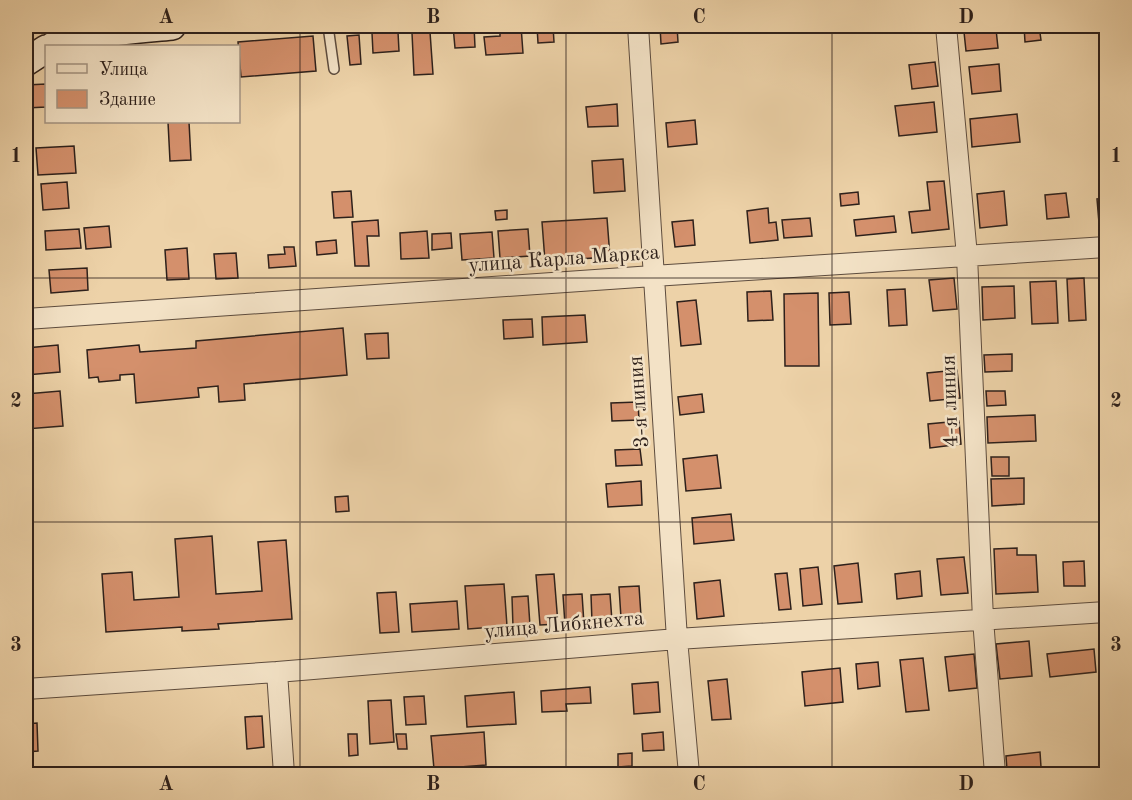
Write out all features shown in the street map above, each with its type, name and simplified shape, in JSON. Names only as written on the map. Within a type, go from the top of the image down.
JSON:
[{"type":"street","points":[[56,45],[97,33],[172,26]]},
{"type":"street","name":"3-я линия","points":[[638,26],[677,639],[689,774]]},
{"type":"street","name":"4-я линия","points":[[946,26],[967,256],[983,619],[995,774]]},
{"type":"street","points":[[26,62],[45,50]]},
{"type":"street","name":"улица Карла Маркса","points":[[26,319],[1107,247]]},
{"type":"street","name":"улица Либкнехта","points":[[26,689],[277,672],[677,639],[1107,612]]},
{"type":"street","points":[[277,672],[284,774]]},
{"type":"lane","points":[[328,26],[334,69]]},
{"type":"building","points":[[453,26],[474,26],[475,47],[455,48]]},
{"type":"building","points":[[500,26],[521,26],[523,53],[486,55],[484,37],[500,36]]},
{"type":"building","points":[[537,26],[553,26],[554,42],[538,43]]},
{"type":"building","points":[[597,26],[616,26],[616,32],[597,33]]},
{"type":"building","points":[[660,26],[677,26],[678,42],[661,44]]},
{"type":"building","points":[[1024,26],[1039,26],[1041,40],[1025,42]]},
{"type":"building","points":[[1082,26],[1106,26],[1106,27],[1082,29]]},
{"type":"building","points":[[996,29],[998,48],[966,51],[964,32]]},
{"type":"building","points":[[398,32],[399,51],[373,53],[372,33]]},
{"type":"building","points":[[430,32],[433,74],[414,75],[412,33]]},
{"type":"building","points":[[359,35],[361,64],[350,65],[347,36]]},
{"type":"building","points":[[313,36],[316,71],[241,77],[238,42]]},
{"type":"building","points":[[935,62],[938,86],[912,89],[909,65]]},
{"type":"building","points":[[999,64],[1001,91],[972,94],[969,67]]},
{"type":"building","points":[[45,84],[45,107],[26,108],[26,85]]},
{"type":"building","points":[[934,102],[937,132],[899,136],[895,106]]},
{"type":"building","points":[[617,104],[618,126],[588,127],[586,107]]},
{"type":"building","points":[[1017,114],[1020,142],[972,147],[970,119]]},
{"type":"building","points":[[695,120],[697,144],[668,147],[666,123]]},
{"type":"building","points":[[168,123],[189,123],[191,160],[170,161]]},
{"type":"building","points":[[74,146],[76,173],[38,175],[36,148]]},
{"type":"building","points":[[623,159],[625,191],[594,193],[592,161]]},
{"type":"building","points":[[944,181],[949,229],[912,233],[909,212],[930,210],[927,182]]},
{"type":"building","points":[[67,182],[69,208],[43,210],[41,184]]},
{"type":"building","points":[[351,191],[353,217],[334,218],[332,192]]},
{"type":"building","points":[[1004,191],[1007,225],[980,228],[977,194]]},
{"type":"building","points":[[858,192],[859,204],[841,206],[840,194]]},
{"type":"building","points":[[1066,193],[1069,217],[1047,219],[1045,195]]},
{"type":"building","points":[[1106,198],[1106,222],[1099,223],[1097,199]]},
{"type":"building","points":[[768,208],[769,223],[776,222],[778,240],[750,243],[747,211]]},
{"type":"building","points":[[507,210],[507,219],[496,220],[495,211]]},
{"type":"building","points":[[894,216],[896,232],[856,236],[854,220]]},
{"type":"building","points":[[607,218],[610,257],[545,261],[542,222]]},
{"type":"building","points":[[810,218],[812,236],[784,238],[782,220]]},
{"type":"building","points":[[378,220],[379,236],[367,236],[369,266],[355,266],[352,222]]},
{"type":"building","points":[[693,220],[695,245],[675,247],[672,222]]},
{"type":"building","points":[[109,226],[111,247],[86,249],[84,228]]},
{"type":"building","points":[[79,229],[81,248],[46,250],[45,231]]},
{"type":"building","points":[[528,229],[530,256],[500,258],[498,231]]},
{"type":"building","points":[[427,231],[429,258],[401,259],[400,233]]},
{"type":"building","points":[[492,232],[494,258],[462,260],[460,234]]},
{"type":"building","points":[[451,233],[452,248],[432,250],[432,234]]},
{"type":"building","points":[[336,240],[337,253],[317,255],[316,242]]},
{"type":"building","points":[[284,247],[294,247],[296,266],[269,268],[268,255],[285,254]]},
{"type":"building","points":[[187,248],[189,279],[167,280],[165,250]]},
{"type":"building","points":[[236,253],[238,278],[216,279],[214,254]]},
{"type":"building","points":[[87,268],[88,290],[51,293],[49,270]]},
{"type":"building","points":[[954,278],[957,309],[933,311],[929,280]]},
{"type":"building","points":[[1084,278],[1086,320],[1069,321],[1067,279]]},
{"type":"building","points":[[1056,281],[1058,323],[1032,324],[1030,282]]},
{"type":"building","points":[[1014,286],[1015,318],[983,320],[982,287]]},
{"type":"building","points":[[905,289],[907,325],[889,326],[887,290]]},
{"type":"building","points":[[771,291],[773,320],[748,321],[747,292]]},
{"type":"building","points":[[849,292],[851,324],[830,325],[829,293]]},
{"type":"building","points":[[818,293],[819,366],[785,366],[784,294]]},
{"type":"building","points":[[696,300],[701,344],[681,346],[677,302]]},
{"type":"building","points":[[585,315],[587,342],[543,345],[542,317]]},
{"type":"building","points":[[532,319],[533,337],[504,339],[503,320]]},
{"type":"building","points":[[343,328],[347,375],[244,384],[245,400],[219,402],[218,386],[198,388],[199,397],[136,403],[134,374],[120,375],[120,380],[99,382],[98,377],[89,378],[87,350],[139,345],[140,352],[196,348],[196,341]]},
{"type":"building","points":[[388,333],[389,358],[367,359],[365,334]]},
{"type":"building","points":[[58,345],[60,372],[26,375],[26,348]]},
{"type":"building","points":[[1012,354],[1012,371],[985,372],[984,355]]},
{"type":"building","points":[[957,370],[960,398],[930,401],[927,373]]},
{"type":"building","points":[[60,391],[63,426],[26,429],[26,394]]},
{"type":"building","points":[[986,391],[1005,391],[1006,405],[987,406]]},
{"type":"building","points":[[702,394],[704,412],[680,415],[678,397]]},
{"type":"building","points":[[638,402],[639,420],[612,421],[611,403]]},
{"type":"building","points":[[1035,415],[1036,441],[988,443],[987,417]]},
{"type":"building","points":[[959,421],[961,444],[930,448],[928,424]]},
{"type":"building","points":[[640,449],[642,465],[616,466],[615,450]]},
{"type":"building","points":[[717,455],[721,488],[686,491],[683,459]]},
{"type":"building","points":[[991,457],[1009,457],[1009,476],[992,476]]},
{"type":"building","points":[[1024,478],[1024,504],[992,506],[991,479]]},
{"type":"building","points":[[641,481],[642,505],[608,507],[606,484]]},
{"type":"building","points":[[348,496],[349,511],[336,512],[335,497]]},
{"type":"building","points":[[731,514],[734,540],[694,544],[692,518]]},
{"type":"building","points":[[212,536],[216,594],[262,591],[258,542],[286,540],[292,619],[218,624],[219,629],[182,631],[182,627],[106,632],[102,574],[132,572],[134,600],[179,597],[175,539]]},
{"type":"building","points":[[1017,548],[1017,555],[1036,555],[1038,592],[996,594],[994,549]]},
{"type":"building","points":[[964,557],[968,593],[941,595],[937,559]]},
{"type":"building","points":[[1084,561],[1085,586],[1064,586],[1063,562]]},
{"type":"building","points":[[858,563],[862,602],[838,604],[834,566]]},
{"type":"building","points":[[818,567],[822,604],[803,606],[800,569]]},
{"type":"building","points":[[920,571],[922,596],[897,599],[895,574]]},
{"type":"building","points":[[787,573],[791,609],[779,610],[775,574]]},
{"type":"building","points":[[554,574],[558,624],[540,625],[536,575]]},
{"type":"building","points":[[720,580],[724,616],[697,619],[694,583]]},
{"type":"building","points":[[504,584],[507,626],[468,629],[465,586]]},
{"type":"building","points":[[639,586],[641,616],[621,618],[619,587]]},
{"type":"building","points":[[396,592],[399,632],[380,633],[377,593]]},
{"type":"building","points":[[582,594],[584,624],[565,625],[563,595]]},
{"type":"building","points":[[610,594],[612,621],[592,622],[591,595]]},
{"type":"building","points":[[528,596],[530,626],[513,627],[512,597]]},
{"type":"building","points":[[457,601],[459,629],[412,632],[410,604]]},
{"type":"building","points":[[1029,641],[1032,676],[1000,679],[996,644]]},
{"type":"building","points":[[1094,649],[1096,672],[1050,677],[1047,654]]},
{"type":"building","points":[[1099,649],[1106,649],[1106,673],[1101,674]]},
{"type":"building","points":[[974,654],[977,688],[949,691],[945,657]]},
{"type":"building","points":[[923,658],[929,710],[906,712],[900,660]]},
{"type":"building","points":[[878,662],[880,686],[858,689],[856,664]]},
{"type":"building","points":[[840,668],[843,702],[805,706],[802,672]]},
{"type":"building","points":[[727,679],[731,719],[712,720],[708,681]]},
{"type":"building","points":[[658,682],[660,712],[634,714],[632,684]]},
{"type":"building","points":[[590,687],[591,703],[566,704],[567,711],[542,712],[541,691]]},
{"type":"building","points":[[514,692],[516,724],[467,727],[465,696]]},
{"type":"building","points":[[424,696],[426,724],[406,725],[404,697]]},
{"type":"building","points":[[391,700],[394,742],[370,744],[368,701]]},
{"type":"building","points":[[262,716],[264,747],[247,749],[245,717]]},
{"type":"building","points":[[37,723],[38,751],[26,752],[26,724]]},
{"type":"building","points":[[484,732],[486,765],[434,769],[431,736]]},
{"type":"building","points":[[663,732],[664,750],[643,751],[642,734]]},
{"type":"building","points":[[348,734],[357,734],[358,755],[349,756]]},
{"type":"building","points":[[396,734],[406,734],[407,749],[398,749]]},
{"type":"building","points":[[1040,752],[1041,767],[1007,770],[1006,756]]},
{"type":"building","points":[[632,753],[632,766],[618,767],[618,754]]},
{"type":"building","points":[[760,770],[760,774],[711,774]]}]
